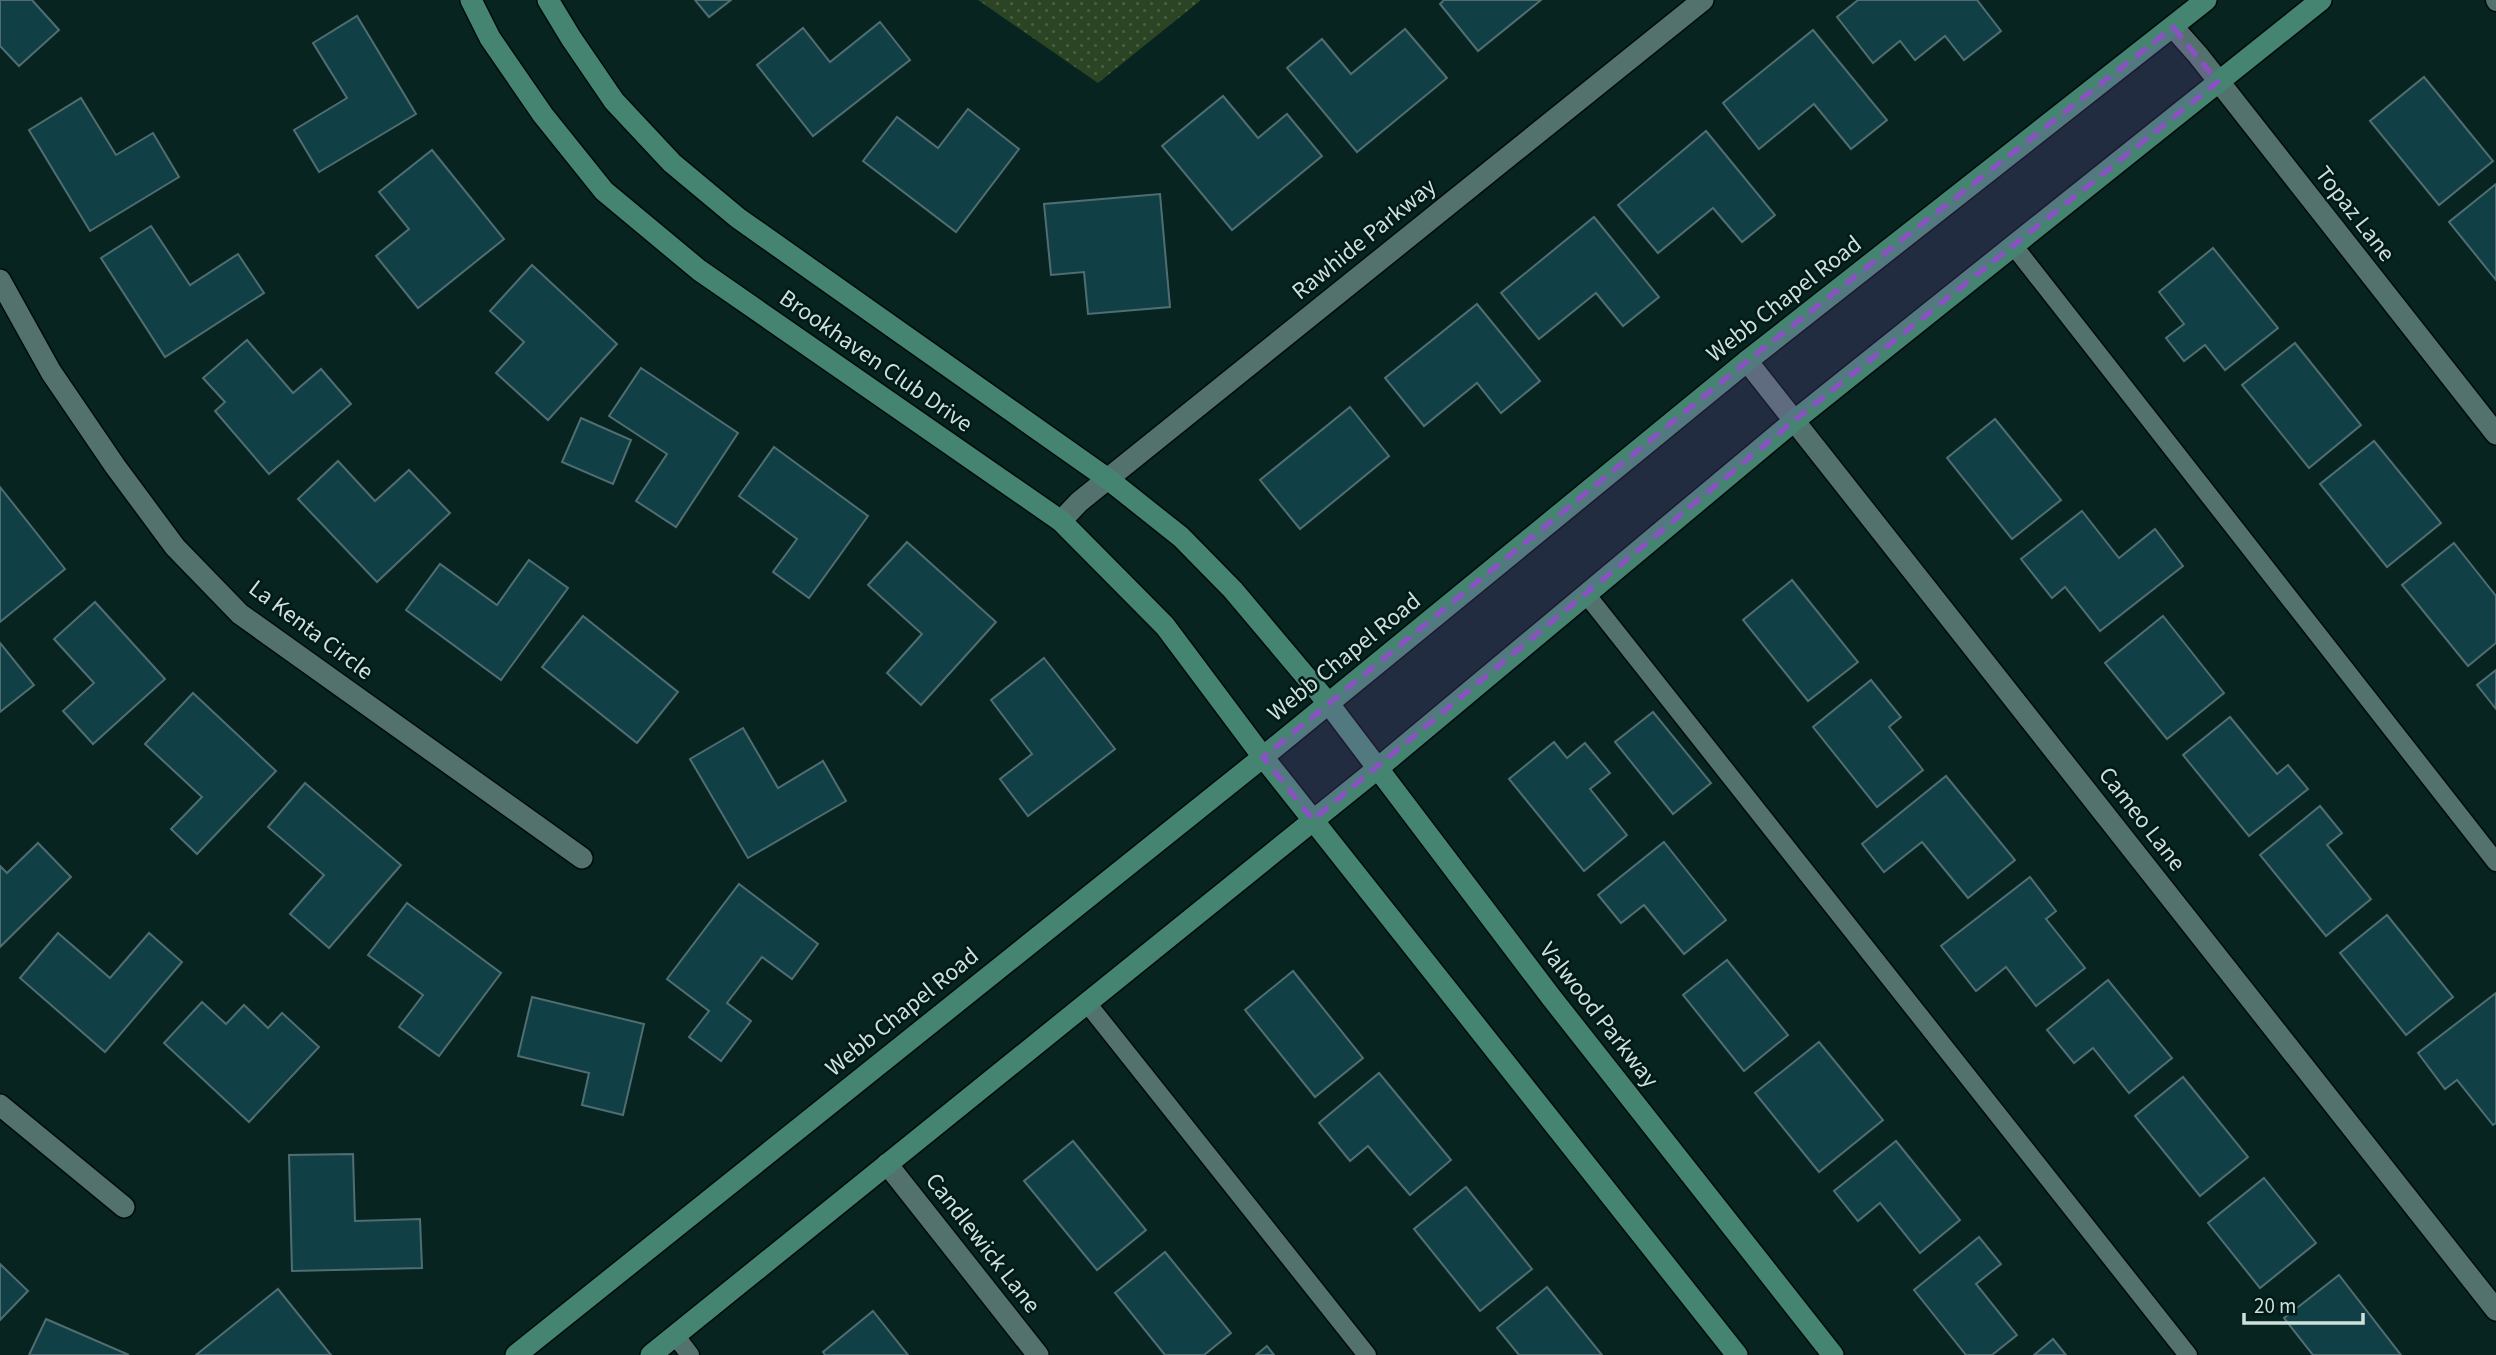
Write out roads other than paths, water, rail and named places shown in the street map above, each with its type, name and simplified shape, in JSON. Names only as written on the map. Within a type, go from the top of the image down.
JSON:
[{"type":"main road","name":"Brookhaven Club Drive","points":[[471,0],[490,38],[543,116],[604,191],[699,270],[1061,521],[1165,626],[1263,757]]},
{"type":"main road","name":"Brookhaven Club Drive","points":[[548,0],[570,38],[614,101],[672,163],[737,218],[1108,479],[1181,537],[1233,590],[1329,704]]},
{"type":"main road","name":"Webb Chapel Road","points":[[516,1355],[1329,704],[1747,361],[2206,0]]},
{"type":"main road","points":[[651,1355],[1377,769],[1794,421],[2321,0]]},
{"type":"main road","name":"Valwood Parkway","points":[[1329,704],[1560,1008],[1833,1355]]},
{"type":"main road","points":[[1263,757],[1737,1355]]},
{"type":"street","name":"Rawhide Parkway","points":[[1061,521],[1079,502],[1703,0]]},
{"type":"street","name":"Topaz Lane","points":[[2173,27],[2198,55],[2496,434]]},
{"type":"street","name":"La Kenta Circle","points":[[0,279],[51,372],[115,466],[176,547],[240,614],[582,858]]},
{"type":"street","name":"Cameo Lane","points":[[1747,361],[2496,1310]]},
{"type":"street","points":[[0,1105],[124,1207]]},
{"type":"street","name":"Candlewick Lane","points":[[887,1164],[1038,1355]]},
{"type":"lane","points":[[2013,245],[2496,862]]},
{"type":"lane","points":[[1586,594],[2188,1355]]},
{"type":"lane","points":[[1087,1003],[1367,1355]]},
{"type":"lane","points":[[675,1335],[690,1355]]}]
